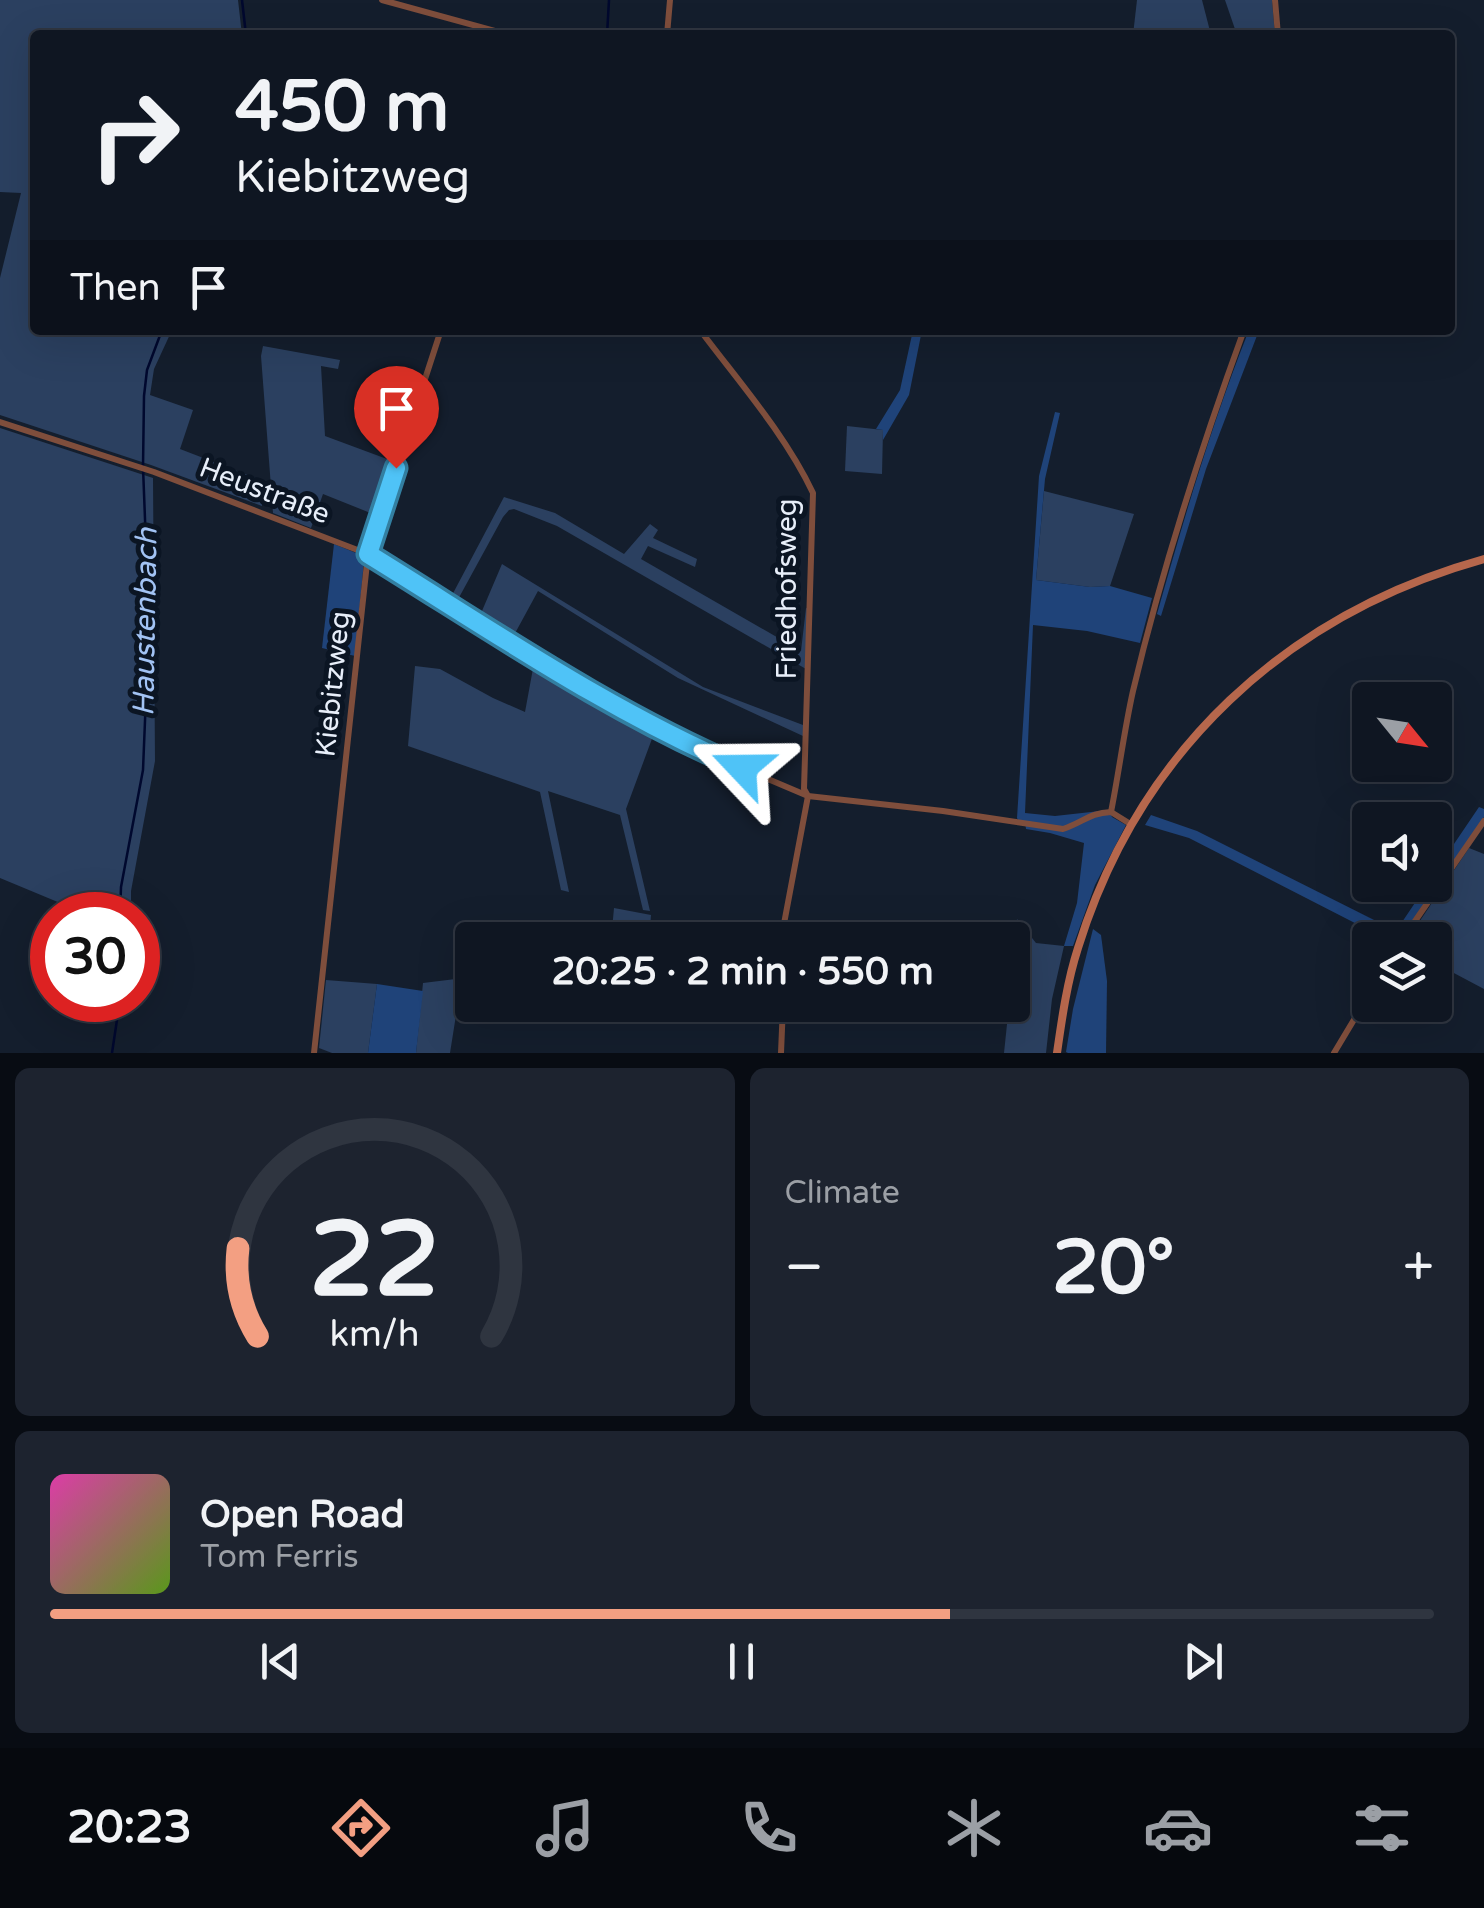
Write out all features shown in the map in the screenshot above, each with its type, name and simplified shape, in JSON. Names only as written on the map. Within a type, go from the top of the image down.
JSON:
[{"type":"main road","points":[[1057,1053],[1077,949],[1101,886],[1132,825],[1188,744],[1260,672],[1313,632],[1392,590],[1484,559]]},
{"type":"street","points":[[382,0],[492,30]]},
{"type":"street","points":[[667,30],[670,0]]},
{"type":"street","points":[[1275,0],[1278,30]]},
{"type":"street","name":"Kiebitzweg","points":[[314,1053],[368,554],[440,335]]},
{"type":"street","name":"Friedhofsweg","points":[[704,335],[768,421],[813,493],[804,789],[808,796],[784,922]]},
{"type":"street","points":[[1132,825],[1111,812],[1132,693],[1164,575],[1242,335]]},
{"type":"street","name":"Heustraße","points":[[0,422],[154,472],[368,554],[685,744],[808,796],[1063,829],[1079,824],[1094,812],[1111,812]]},
{"type":"street","points":[[1414,922],[1484,821]]},
{"type":"street","points":[[781,1053],[782,1022]]},
{"type":"street","points":[[1334,1053],[1353,1022]]},
{"type":"shaded area","points":[[0,0],[238,0],[241,30],[30,30],[30,335],[170,335],[154,369],[150,395],[193,410],[180,449],[263,481],[262,506],[0,415],[0,278],[21,193],[0,192]]},
{"type":"shaded area","points":[[1137,0],[1202,0],[1210,30],[1134,30]]},
{"type":"shaded area","points":[[1225,0],[1272,0],[1275,30],[1235,30]]},
{"type":"shaded area","points":[[912,335],[921,335],[909,395],[883,440],[883,430],[876,429],[900,390]]},
{"type":"shaded area","points":[[1247,335],[1257,335],[1206,469],[1161,616],[1157,614],[1188,506]]},
{"type":"shaded area","points":[[263,346],[340,360],[338,369],[321,366],[325,436],[395,462],[378,516],[323,494],[311,528],[273,513]]},
{"type":"shaded area","points":[[1055,412],[1060,413],[1045,479],[1036,580],[1110,586],[1152,598],[1140,643],[1087,631],[1033,625],[1025,813],[1055,816],[1109,810],[1112,817],[1126,825],[1095,885],[1073,946],[1064,946],[1077,903],[1084,843],[1026,829],[1025,822],[1017,818],[1039,476]]},
{"type":"shaded area","points":[[847,426],[883,430],[882,474],[845,471]]},
{"type":"shaded area","points":[[0,428],[153,478],[155,761],[131,892],[34,892],[0,878]]},
{"type":"shaded area","points":[[1044,491],[1134,514],[1110,586],[1036,580]]},
{"type":"shaded area","points":[[504,497],[555,513],[624,554],[650,524],[658,530],[653,538],[697,559],[695,567],[648,546],[641,559],[801,651],[806,608],[809,609],[806,669],[557,526],[514,509],[503,517],[456,603],[450,599]]},
{"type":"shaded area","points":[[334,544],[361,555],[364,561],[355,656],[322,648]]},
{"type":"shaded area","points":[[502,564],[703,687],[803,725],[803,736],[678,678],[538,591],[513,637],[479,618]]},
{"type":"shaded area","points":[[534,663],[653,736],[626,809],[650,911],[643,910],[620,815],[548,791],[569,892],[561,890],[540,792],[408,746],[415,666],[440,669],[525,712]]},
{"type":"shaded area","points":[[1479,807],[1484,809],[1484,817],[1452,864],[1452,847]]},
{"type":"shaded area","points":[[1151,815],[1197,831],[1378,922],[1353,922],[1189,838],[1145,825]]},
{"type":"shaded area","points":[[1469,848],[1484,854],[1484,989],[1452,972],[1452,922],[1419,922],[1433,902],[1452,902],[1452,873]]},
{"type":"shaded area","points":[[1416,902],[1426,902],[1412,922],[1402,922]]},
{"type":"shaded area","points":[[614,908],[651,915],[650,922],[613,922]]},
{"type":"shaded area","points":[[1093,929],[1101,935],[1107,981],[1106,1053],[1068,1053],[1073,1009]]},
{"type":"shaded area","points":[[1030,935],[1036,943],[1064,946],[1052,999],[1046,1053],[1004,1053],[1007,1022],[1030,1022]]},
{"type":"shaded area","points":[[455,979],[450,1053],[416,1053],[423,983]]},
{"type":"shaded area","points":[[326,980],[377,984],[368,1053],[332,1053],[319,1048]]},
{"type":"shaded area","points":[[377,984],[423,991],[416,1053],[368,1053]]},
{"type":"waterway","name":"Haustenbach","points":[[242,0],[245,30]]},
{"type":"waterway","points":[[607,30],[609,0]]},
{"type":"waterway","name":"Haustenbach","points":[[121,892],[143,770],[149,623],[144,396],[147,370],[160,335]]},
{"type":"waterway","name":"Haustenbach","points":[[112,1053],[117,1022]]},
{"type":"route","points":[[396,468],[368,554],[685,744],[742,768]]}]
